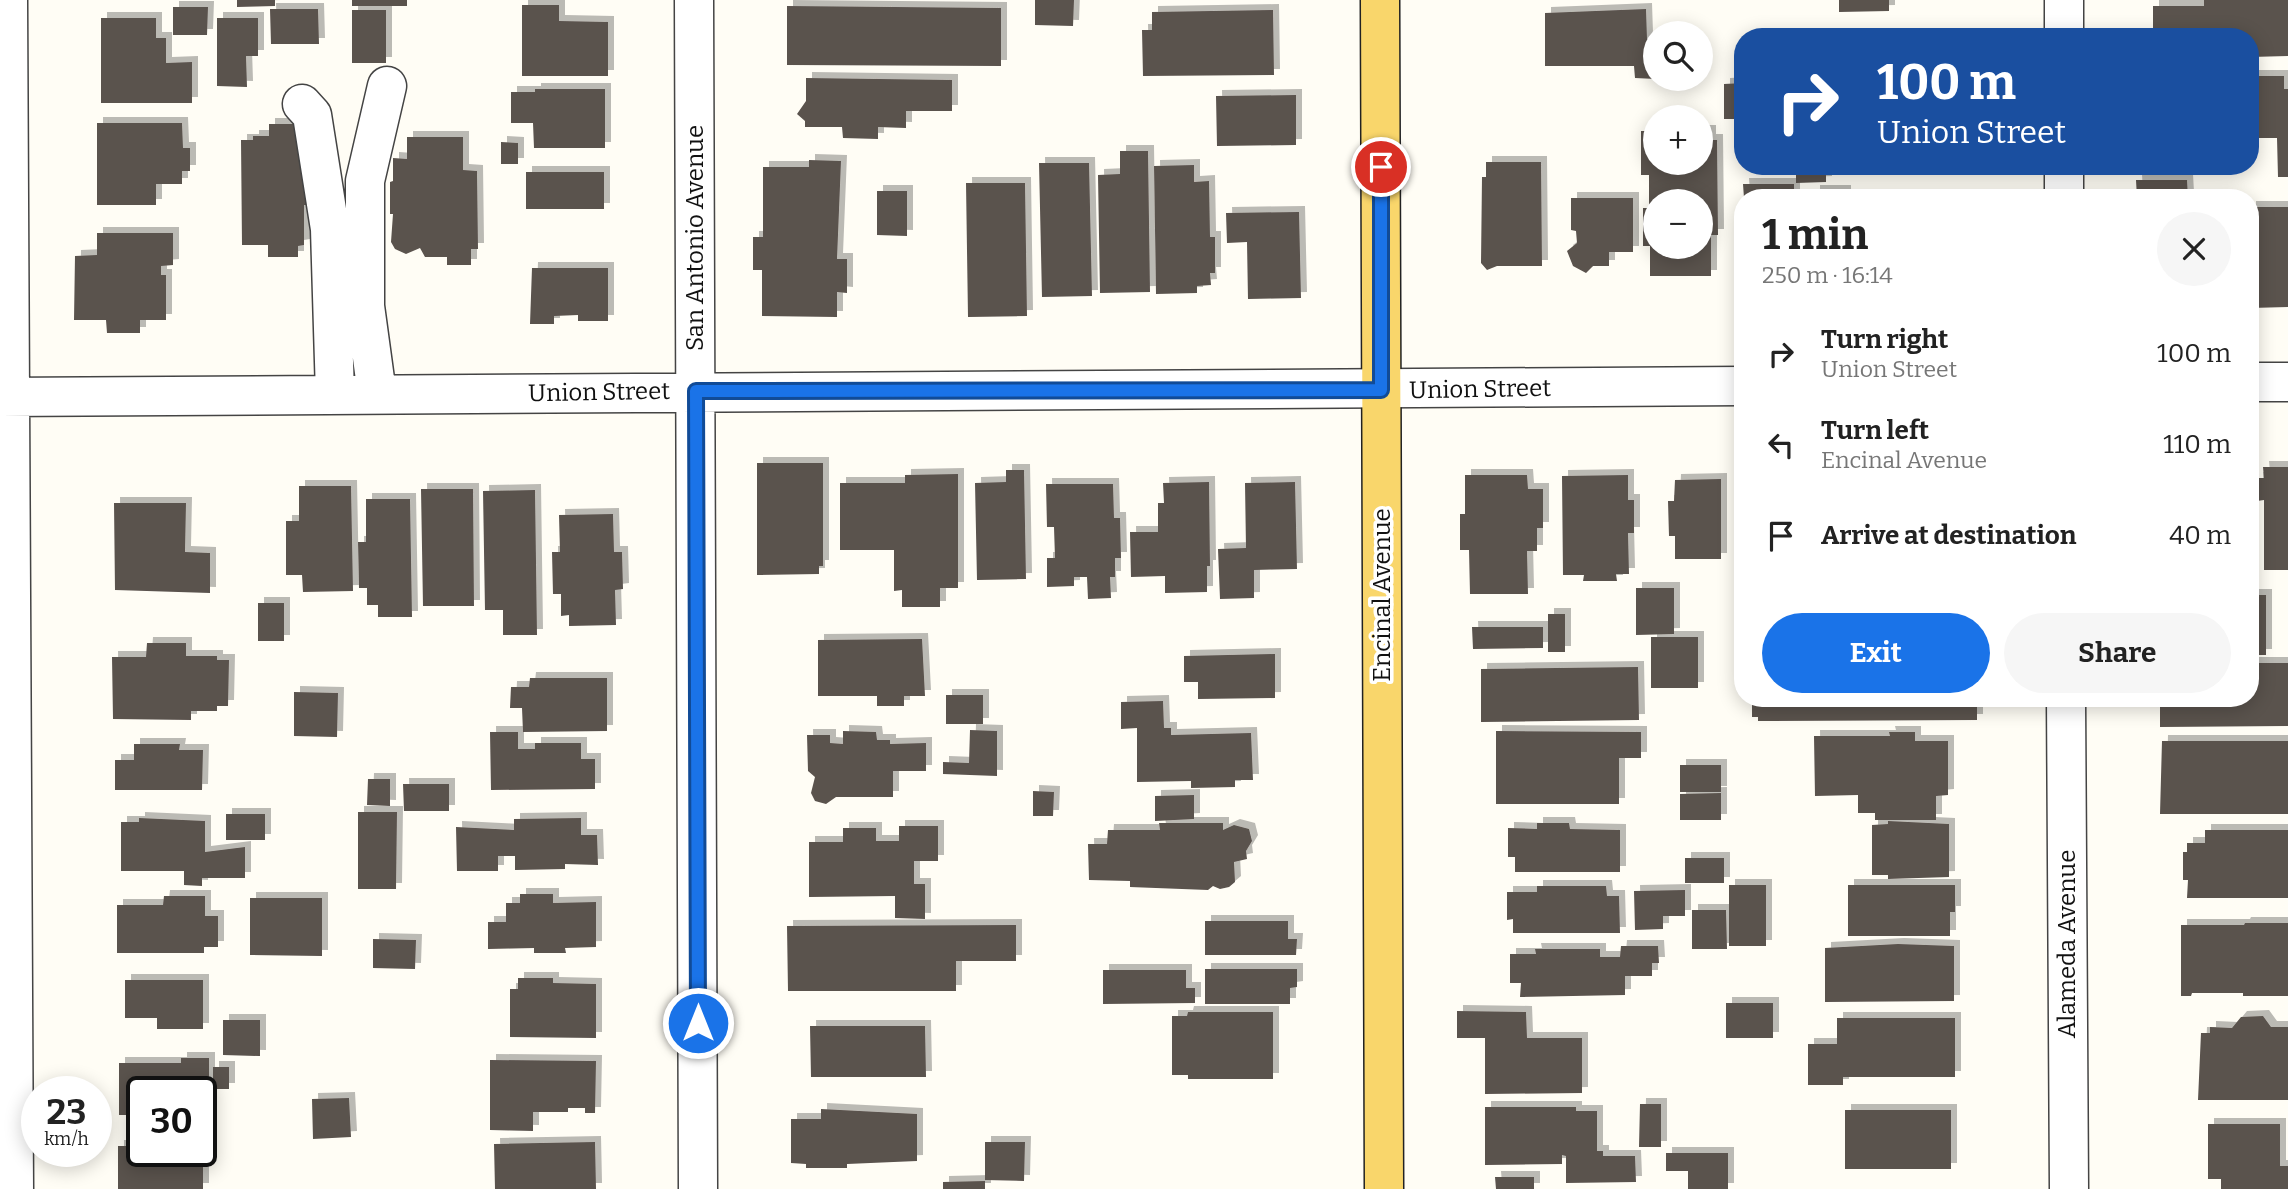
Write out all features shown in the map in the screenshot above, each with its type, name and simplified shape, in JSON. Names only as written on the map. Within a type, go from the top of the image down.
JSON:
[{"type":"main road","name":"Encinal Avenue","points":[[1380,0],[1384,1189]]},
{"type":"street","points":[[8,0],[5,397],[14,1189]]},
{"type":"street","name":"San Antonio Avenue","points":[[694,0],[698,1189]]},
{"type":"street","points":[[2064,0],[2064,28]]},
{"type":"street","points":[[377,394],[365,306],[365,181],[387,86]]},
{"type":"street","points":[[302,104],[312,115],[330,229],[335,395]]},
{"type":"street","points":[[2259,382],[2288,382]]},
{"type":"street","name":"Union Street","points":[[5,397],[1734,386]]},
{"type":"street","name":"Alameda Avenue","points":[[2066,707],[2069,1189]]},
{"type":"building","points":[[237,0],[275,0],[275,6],[237,7]]},
{"type":"building","points":[[352,0],[407,0],[407,6],[352,6]]},
{"type":"building","points":[[1035,0],[1074,0],[1073,26],[1035,25]]},
{"type":"building","points":[[1839,0],[1889,0],[1889,11],[1839,12]]},
{"type":"building","points":[[2204,0],[2288,0],[2288,56],[2259,57],[2259,28],[2153,28],[2153,6],[2204,6]]},
{"type":"building","points":[[522,5],[559,5],[559,21],[608,22],[608,76],[522,76]]},
{"type":"building","points":[[787,6],[1001,8],[1001,66],[787,65]]},
{"type":"building","points":[[173,7],[208,7],[207,35],[173,35]]},
{"type":"building","points":[[270,9],[318,9],[319,44],[271,44]]},
{"type":"building","points":[[1646,9],[1646,21],[1643,21],[1643,78],[1635,78],[1634,66],[1545,66],[1545,13]]},
{"type":"building","points":[[352,10],[386,10],[386,63],[352,63]]},
{"type":"building","points":[[1273,10],[1274,75],[1143,76],[1142,30],[1152,30],[1152,12]]},
{"type":"building","points":[[101,18],[156,18],[156,38],[166,38],[166,63],[192,62],[192,103],[101,103]]},
{"type":"building","points":[[217,18],[258,18],[258,56],[246,56],[247,87],[217,86]]},
{"type":"building","points":[[2259,76],[2284,76],[2284,89],[2288,89],[2288,177],[2278,177],[2277,138],[2259,138]]},
{"type":"building","points":[[806,78],[952,80],[952,111],[906,111],[906,128],[878,127],[878,139],[843,138],[842,127],[805,127],[805,121],[797,114],[806,101]]},
{"type":"building","points":[[1734,83],[1734,119],[1724,119],[1724,84]]},
{"type":"building","points":[[535,89],[605,89],[605,148],[534,148],[533,123],[511,123],[511,92],[535,92]]},
{"type":"building","points":[[1296,95],[1296,145],[1217,146],[1216,96]]},
{"type":"building","points":[[97,123],[182,123],[183,148],[190,148],[190,171],[182,171],[182,184],[156,184],[156,205],[97,205]]},
{"type":"building","points":[[269,124],[304,124],[317,205],[304,205],[304,245],[298,246],[298,257],[268,257],[268,245],[242,245],[241,140],[253,140],[253,136],[269,136]]},
{"type":"building","points":[[1641,131],[1643,131],[1641,175]]},
{"type":"building","points":[[407,137],[463,137],[463,170],[477,171],[478,249],[471,249],[471,265],[447,265],[447,257],[425,257],[420,248],[406,254],[395,249],[391,242],[393,214],[390,214],[390,182],[393,181],[393,158],[407,159]]},
{"type":"building","points":[[1713,140],[1717,140],[1718,235],[1713,235],[1713,189],[1649,189],[1649,175],[1713,175]]},
{"type":"building","points":[[501,142],[518,143],[518,164],[501,164]]},
{"type":"building","points":[[1120,151],[1148,151],[1150,292],[1100,293],[1098,175],[1120,174]]},
{"type":"building","points":[[809,160],[841,161],[837,259],[847,259],[847,293],[837,292],[837,317],[762,316],[762,270],[753,270],[753,237],[763,237],[763,167],[809,167]]},
{"type":"building","points":[[1486,162],[1541,162],[1542,266],[1497,266],[1487,270],[1481,263],[1482,177],[1486,177]]},
{"type":"building","points":[[1039,163],[1089,163],[1092,296],[1042,297]]},
{"type":"building","points":[[1194,165],[1194,182],[1209,181],[1210,237],[1215,237],[1215,273],[1210,273],[1211,285],[1197,286],[1197,293],[1156,294],[1154,166]]},
{"type":"building","points":[[526,172],[604,172],[604,209],[526,209]]},
{"type":"building","points":[[1796,175],[1826,175],[1826,182],[1796,183]]},
{"type":"building","points":[[2136,180],[2187,180],[2188,189],[2136,189]]},
{"type":"building","points":[[966,183],[1025,183],[1027,316],[968,317]]},
{"type":"building","points":[[1743,184],[1794,184],[1794,189],[1743,189]]},
{"type":"building","points":[[877,191],[907,191],[907,236],[877,235]]},
{"type":"building","points":[[1571,198],[1633,198],[1633,252],[1609,252],[1609,266],[1593,266],[1586,273],[1573,266],[1567,251],[1577,243],[1576,231],[1571,230]]},
{"type":"building","points":[[2259,207],[2288,207],[2288,307],[2259,308]]},
{"type":"building","points":[[1299,212],[1301,298],[1248,299],[1247,242],[1227,243],[1226,213]]},
{"type":"building","points":[[97,233],[173,233],[173,265],[161,266],[161,275],[166,275],[166,320],[140,320],[140,333],[107,333],[106,320],[74,320],[75,256],[97,255]]},
{"type":"building","points":[[1650,259],[1711,259],[1711,276],[1650,276]]},
{"type":"building","points":[[532,268],[608,268],[608,321],[578,321],[578,315],[554,316],[554,324],[530,324]]},
{"type":"building","points":[[757,463],[823,463],[823,566],[819,566],[819,574],[757,575]]},
{"type":"building","points":[[2263,467],[2288,467],[2288,570],[2264,570],[2264,500],[2259,501],[2259,478],[2264,478]]},
{"type":"building","points":[[1006,470],[1024,470],[1026,579],[977,580],[975,483],[1006,482]]},
{"type":"building","points":[[958,474],[958,588],[940,588],[940,607],[902,607],[902,590],[894,591],[894,550],[840,550],[840,483],[905,483],[905,475]]},
{"type":"building","points":[[1465,475],[1527,475],[1528,489],[1543,489],[1543,528],[1537,528],[1537,551],[1527,551],[1528,594],[1470,594],[1469,550],[1460,550],[1460,514],[1465,514]]},
{"type":"building","points":[[1628,475],[1628,500],[1634,500],[1634,533],[1628,533],[1629,574],[1616,574],[1617,581],[1583,581],[1584,575],[1563,575],[1562,476]]},
{"type":"building","points":[[1721,479],[1721,559],[1675,559],[1675,536],[1669,536],[1668,501],[1674,501],[1675,480]]},
{"type":"building","points":[[1209,482],[1210,566],[1207,566],[1207,592],[1165,593],[1165,576],[1131,577],[1130,532],[1158,532],[1158,503],[1164,503],[1163,483]]},
{"type":"building","points":[[1295,482],[1297,569],[1254,570],[1254,598],[1220,599],[1218,549],[1246,548],[1245,483]]},
{"type":"building","points":[[1046,484],[1113,484],[1114,518],[1120,518],[1121,558],[1115,558],[1115,577],[1110,577],[1111,598],[1088,599],[1087,577],[1074,577],[1074,586],[1047,587],[1047,558],[1055,558],[1054,527],[1047,527]]},
{"type":"building","points":[[299,486],[351,486],[353,591],[303,592],[302,575],[286,575],[286,521],[299,521]]},
{"type":"building","points":[[421,489],[473,489],[474,606],[423,606]]},
{"type":"building","points":[[535,490],[537,635],[503,635],[503,610],[485,610],[483,491]]},
{"type":"building","points":[[366,499],[410,499],[412,617],[378,617],[378,605],[367,605],[367,588],[359,588],[358,542],[366,542]]},
{"type":"building","points":[[114,503],[186,503],[185,552],[210,553],[210,593],[115,590]]},
{"type":"building","points":[[613,514],[614,552],[622,552],[623,589],[615,590],[616,625],[569,626],[569,615],[561,616],[561,594],[553,594],[552,552],[560,552],[559,515]]},
{"type":"building","points":[[1636,588],[1674,588],[1674,634],[1636,635]]},
{"type":"building","points":[[2259,595],[2266,595],[2266,655],[2259,655]]},
{"type":"building","points":[[258,603],[284,603],[284,641],[258,641]]},
{"type":"building","points":[[1548,614],[1565,614],[1565,652],[1548,652]]},
{"type":"building","points":[[1472,627],[1543,627],[1543,648],[1473,649]]},
{"type":"building","points":[[1651,637],[1698,637],[1698,688],[1651,688]]},
{"type":"building","points":[[922,639],[925,696],[904,696],[904,706],[877,706],[877,696],[818,696],[818,640]]},
{"type":"building","points":[[147,643],[186,643],[186,656],[217,656],[217,660],[229,660],[228,706],[217,706],[217,711],[191,711],[191,720],[113,719],[112,657],[146,657]]},
{"type":"building","points":[[1275,654],[1275,698],[1198,699],[1198,682],[1184,682],[1184,656]]},
{"type":"building","points":[[2259,663],[2288,663],[2288,726],[2160,727],[2160,707],[2259,707]]},
{"type":"building","points":[[1638,667],[1639,720],[1481,722],[1481,669]]},
{"type":"building","points":[[530,678],[607,678],[607,731],[523,732],[522,708],[510,708],[511,687],[529,687]]},
{"type":"building","points":[[294,692],[338,693],[337,737],[294,736]]},
{"type":"building","points":[[946,695],[983,695],[983,724],[946,724]]},
{"type":"building","points":[[1163,701],[1164,728],[1171,728],[1171,735],[1251,733],[1253,780],[1235,780],[1235,787],[1191,788],[1191,781],[1137,782],[1137,728],[1121,729],[1121,702]]},
{"type":"building","points":[[1752,707],[1977,707],[1977,720],[1758,721],[1758,717],[1752,717]]},
{"type":"building","points":[[970,730],[997,731],[997,776],[943,774],[943,762],[969,763]]},
{"type":"building","points":[[843,731],[876,732],[877,740],[890,740],[890,744],[926,743],[926,771],[893,771],[893,797],[836,797],[826,804],[815,801],[811,793],[815,777],[808,771],[807,735],[830,735],[830,743],[843,744]]},
{"type":"building","points":[[1496,731],[1641,732],[1641,758],[1619,758],[1619,804],[1496,804]]},
{"type":"building","points":[[490,732],[518,732],[518,749],[535,749],[535,743],[581,743],[581,759],[595,759],[595,789],[491,790]]},
{"type":"building","points":[[1889,732],[1915,732],[1915,741],[1948,741],[1948,795],[1936,796],[1936,820],[1875,820],[1875,813],[1858,813],[1858,795],[1815,796],[1814,736],[1890,736]]},
{"type":"building","points":[[2162,741],[2288,741],[2288,814],[2160,814]]},
{"type":"building","points":[[134,744],[180,744],[179,750],[203,750],[202,790],[115,790],[115,760],[134,760]]},
{"type":"building","points":[[1680,765],[1721,765],[1721,792],[1680,792]]},
{"type":"building","points":[[368,779],[390,779],[390,806],[367,805]]},
{"type":"building","points":[[403,784],[449,784],[449,811],[404,811]]},
{"type":"building","points":[[1033,791],[1054,792],[1053,816],[1033,816]]},
{"type":"building","points":[[1721,793],[1721,820],[1680,820],[1680,794]]},
{"type":"building","points":[[1194,795],[1194,819],[1155,821],[1155,796]]},
{"type":"building","points":[[358,812],[397,812],[396,889],[358,889]]},
{"type":"building","points":[[226,814],[265,814],[265,840],[226,840]]},
{"type":"building","points":[[139,818],[205,821],[205,852],[245,847],[245,878],[202,878],[202,886],[184,885],[184,871],[121,871],[121,822],[139,822]]},
{"type":"building","points":[[581,818],[581,835],[597,835],[598,865],[565,864],[565,869],[515,870],[515,856],[498,856],[498,871],[457,871],[456,827],[514,830],[514,819]]},
{"type":"building","points":[[1888,821],[1949,824],[1949,877],[1888,879],[1888,875],[1872,875],[1872,825],[1888,824]]},
{"type":"building","points":[[1159,823],[1223,823],[1223,830],[1234,825],[1249,829],[1252,841],[1246,851],[1247,859],[1234,862],[1235,882],[1229,887],[1220,889],[1213,886],[1208,890],[1130,887],[1130,881],[1089,880],[1088,844],[1107,844],[1108,830],[1160,830]]},
{"type":"building","points":[[1537,823],[1569,823],[1570,829],[1620,830],[1620,872],[1515,872],[1515,857],[1508,857],[1508,828],[1537,829]]},
{"type":"building","points":[[899,826],[938,826],[938,861],[914,861],[914,884],[925,884],[925,919],[895,918],[895,896],[809,897],[809,842],[843,842],[843,828],[876,828],[876,841],[899,841]]},
{"type":"building","points":[[2205,830],[2288,830],[2288,898],[2187,898],[2188,880],[2183,880],[2183,852],[2187,852],[2187,843],[2205,843]]},
{"type":"building","points":[[1685,858],[1724,858],[1724,883],[1685,883]]},
{"type":"building","points":[[1729,885],[1766,885],[1766,946],[1729,946]]},
{"type":"building","points":[[1848,885],[1955,885],[1955,912],[1950,912],[1950,936],[1848,936]]},
{"type":"building","points":[[1537,886],[1606,886],[1607,896],[1619,896],[1620,933],[1513,933],[1513,919],[1507,920],[1507,892],[1537,892]]},
{"type":"building","points":[[1685,890],[1685,916],[1663,916],[1663,929],[1635,930],[1634,891]]},
{"type":"building","points":[[520,894],[553,894],[553,903],[596,902],[596,947],[565,948],[566,953],[534,953],[534,948],[488,949],[488,922],[506,922],[506,903],[520,903]]},
{"type":"building","points":[[164,896],[205,896],[205,916],[218,916],[218,947],[204,947],[204,953],[117,953],[117,905],[163,905]]},
{"type":"building","points":[[250,898],[322,898],[322,956],[250,955]]},
{"type":"building","points":[[1692,910],[1726,910],[1727,949],[1692,949]]},
{"type":"building","points":[[1205,921],[1288,921],[1288,939],[1297,939],[1296,955],[1205,955]]},
{"type":"building","points":[[2288,923],[2288,996],[2192,993],[2191,996],[2181,996],[2181,925]]},
{"type":"building","points":[[1016,925],[1016,961],[956,961],[956,991],[788,991],[787,926]]},
{"type":"building","points":[[373,939],[416,940],[415,969],[373,968]]},
{"type":"building","points":[[1898,944],[1954,946],[1954,1001],[1825,1002],[1825,948]]},
{"type":"building","points":[[1621,946],[1658,946],[1659,963],[1652,963],[1652,976],[1625,976],[1625,995],[1520,997],[1521,983],[1510,983],[1510,954],[1536,954],[1535,949],[1600,949],[1600,957],[1620,957]]},
{"type":"building","points":[[1205,969],[1297,969],[1297,987],[1290,988],[1290,1004],[1205,1004]]},
{"type":"building","points":[[1103,970],[1186,970],[1186,988],[1195,988],[1195,1003],[1103,1004]]},
{"type":"building","points":[[518,978],[553,978],[553,983],[596,984],[596,1038],[510,1037],[510,989],[518,989]]},
{"type":"building","points":[[125,980],[203,980],[203,1029],[157,1029],[157,1018],[125,1018]]},
{"type":"building","points":[[1726,1003],[1773,1003],[1773,1038],[1726,1038]]},
{"type":"building","points":[[1457,1011],[1526,1012],[1527,1038],[1582,1038],[1582,1093],[1485,1094],[1485,1038],[1457,1038]]},
{"type":"building","points":[[1188,1012],[1273,1012],[1273,1079],[1188,1079],[1188,1075],[1172,1075],[1172,1016],[1187,1016]]},
{"type":"building","points":[[2263,1016],[2271,1027],[2288,1027],[2288,1100],[2198,1100],[2201,1033],[2210,1033],[2210,1027],[2232,1028],[2241,1017]]},
{"type":"building","points":[[1837,1018],[1955,1018],[1955,1077],[1843,1077],[1843,1085],[1808,1085],[1808,1044],[1837,1044]]},
{"type":"building","points":[[223,1020],[260,1020],[260,1056],[223,1055]]},
{"type":"building","points":[[810,1026],[925,1026],[926,1077],[811,1077]]},
{"type":"building","points":[[181,1058],[209,1058],[209,1076],[126,1076],[126,1115],[119,1115],[119,1063],[181,1063]]},
{"type":"building","points":[[490,1060],[596,1061],[595,1113],[585,1113],[585,1108],[568,1108],[568,1112],[533,1112],[533,1131],[490,1130]]},
{"type":"building","points":[[213,1067],[229,1067],[229,1089],[217,1089],[217,1076],[213,1076]]},
{"type":"building","points":[[349,1098],[351,1137],[313,1139],[312,1099]]},
{"type":"building","points":[[1640,1104],[1661,1104],[1661,1147],[1639,1147]]},
{"type":"building","points":[[1485,1107],[1576,1107],[1576,1111],[1597,1111],[1597,1151],[1603,1151],[1603,1156],[1635,1156],[1636,1182],[1566,1183],[1566,1156],[1562,1155],[1562,1164],[1485,1165]]},
{"type":"building","points":[[821,1109],[917,1114],[917,1161],[847,1164],[847,1168],[806,1168],[806,1164],[791,1163],[791,1119],[821,1119]]},
{"type":"building","points":[[1845,1110],[1951,1110],[1951,1169],[1845,1169]]},
{"type":"building","points":[[2208,1124],[2280,1124],[2280,1166],[2288,1166],[2288,1189],[2221,1189],[2221,1179],[2208,1179]]},
{"type":"building","points":[[595,1142],[596,1189],[495,1189],[494,1144]]},
{"type":"building","points":[[985,1142],[1025,1142],[1024,1181],[985,1180]]},
{"type":"building","points":[[118,1146],[126,1146],[126,1167],[203,1167],[203,1189],[118,1189]]},
{"type":"building","points":[[1666,1153],[1728,1153],[1728,1189],[1688,1189],[1688,1171],[1666,1171]]},
{"type":"building","points":[[1495,1177],[1534,1177],[1534,1189],[1496,1189]]},
{"type":"building","points":[[985,1181],[985,1189],[943,1189],[943,1182]]},
{"type":"route","points":[[698,1023],[696,391],[1381,390],[1381,167]]}]
